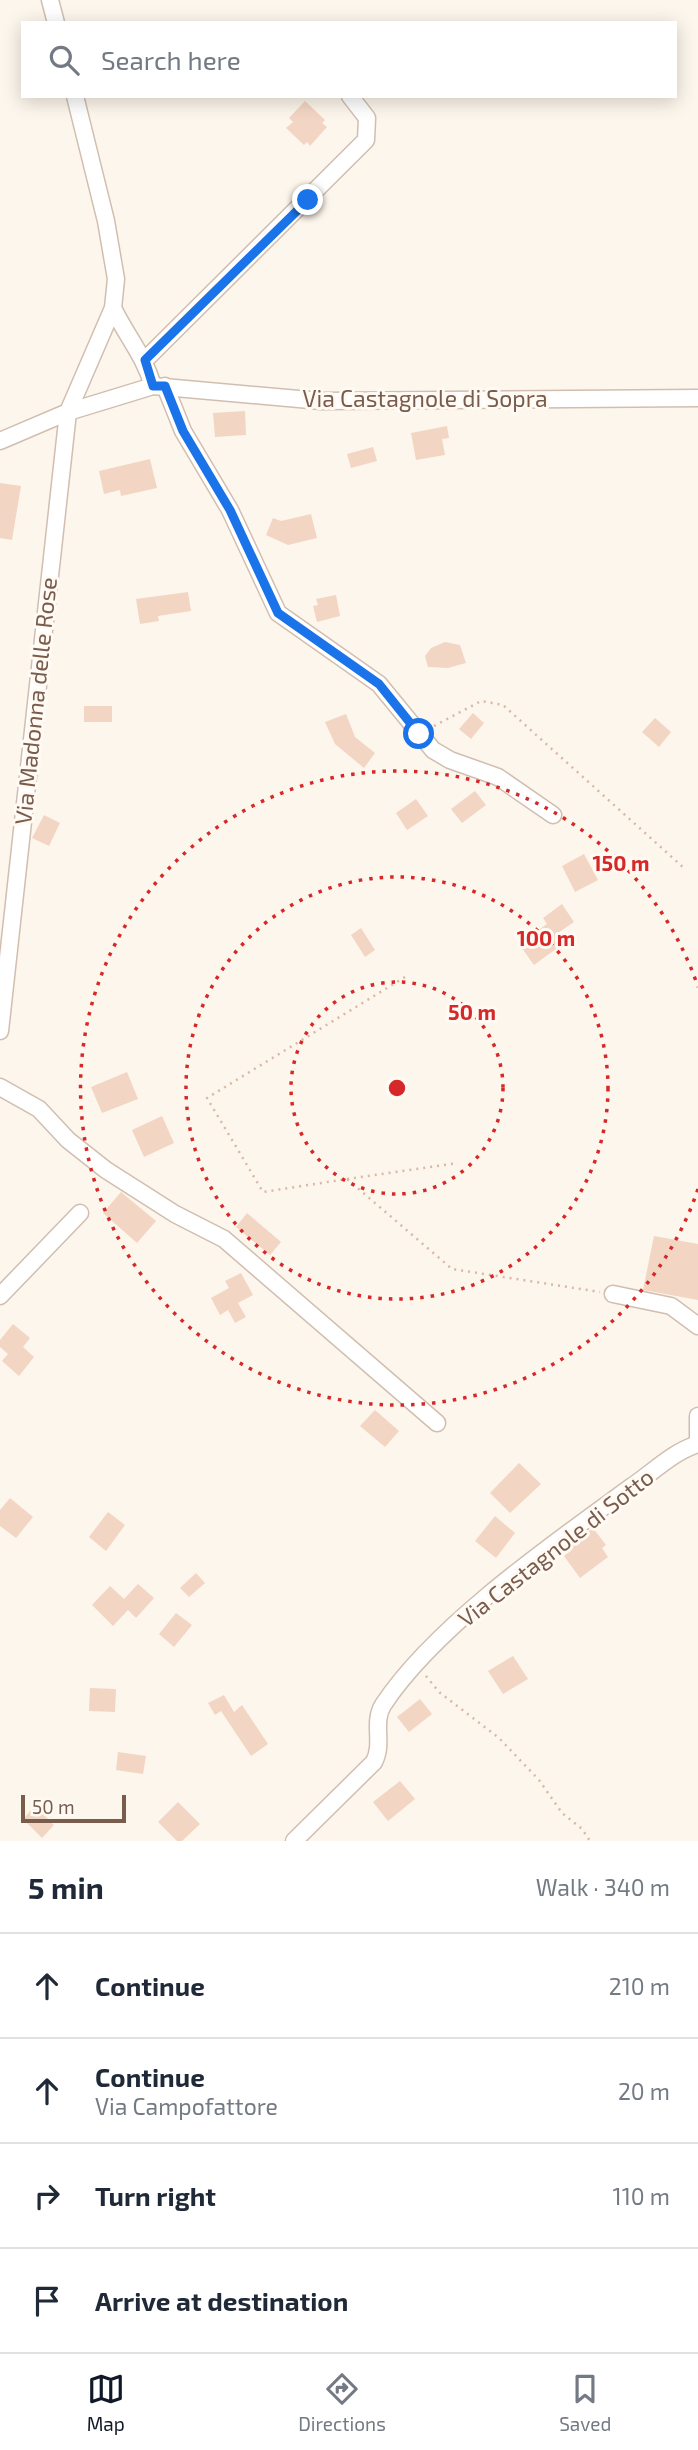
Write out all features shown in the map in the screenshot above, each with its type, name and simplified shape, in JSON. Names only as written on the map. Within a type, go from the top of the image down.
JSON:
[{"type":"street","points":[[50,0],[55,21]]},
{"type":"street","points":[[76,98],[106,220],[116,279],[113,308],[127,338],[145,360],[230,510],[278,613],[379,684],[433,750],[450,760],[498,777],[553,815]]},
{"type":"street","points":[[145,360],[366,140],[367,118],[352,98]]},
{"type":"street","name":"Via Madonna delle Rose","points":[[0,1031],[68,412],[113,308]]},
{"type":"street","points":[[0,441],[68,412],[159,386]]},
{"type":"street","name":"Via Castagnole di Sopra","points":[[159,386],[321,401],[698,398]]},
{"type":"street","points":[[0,1087],[39,1109],[68,1140],[106,1170],[175,1214],[224,1239],[437,1423]]},
{"type":"street","points":[[0,1296],[80,1213]]},
{"type":"street","points":[[613,1294],[671,1306],[698,1326]]},
{"type":"street","points":[[698,1416],[698,1442]]},
{"type":"street","name":"Via Castagnole di Sotto","points":[[300,1839],[374,1762],[380,1747],[380,1711],[420,1661],[470,1613],[582,1522],[698,1442]]},
{"type":"path","points":[[419,734],[481,701],[503,705],[685,869]]},
{"type":"path","points":[[405,977],[207,1098],[263,1192],[458,1163]]},
{"type":"path","points":[[347,1179],[453,1269],[613,1294]]},
{"type":"path","points":[[420,1661],[425,1675],[439,1692],[499,1738],[539,1780],[562,1814],[582,1829],[590,1841]]},
{"type":"building","points":[[305,101],[325,120],[322,123],[327,127],[310,146],[307,142],[304,145],[286,128],[293,122],[289,118]]},
{"type":"building","points":[[245,411],[246,435],[215,437],[213,413]]},
{"type":"building","points":[[447,426],[449,438],[442,439],[445,455],[416,460],[411,433]]},
{"type":"building","points":[[373,447],[377,461],[351,468],[347,454]]},
{"type":"building","points":[[150,459],[157,488],[121,496],[120,490],[104,494],[99,471]]},
{"type":"building","points":[[0,483],[21,486],[12,540],[0,538]]},
{"type":"building","points":[[311,514],[317,538],[288,545],[266,535],[273,518],[281,521]]},
{"type":"building","points":[[188,592],[191,611],[158,616],[159,621],[140,624],[136,599]]},
{"type":"building","points":[[336,595],[340,616],[317,622],[313,606],[318,605],[316,599]]},
{"type":"building","points":[[445,642],[460,645],[466,663],[448,668],[428,667],[425,656],[431,648]]},
{"type":"building","points":[[84,706],[112,706],[112,722],[84,722]]},
{"type":"building","points":[[473,713],[484,723],[471,739],[459,729]]},
{"type":"building","points":[[346,714],[355,737],[375,753],[364,768],[335,744],[325,722]]},
{"type":"building","points":[[655,718],[671,732],[659,747],[642,732]]},
{"type":"building","points":[[475,791],[486,805],[462,823],[451,809]]},
{"type":"building","points":[[416,799],[428,816],[407,830],[396,813]]},
{"type":"building","points":[[44,815],[60,823],[49,846],[32,838]]},
{"type":"building","points":[[584,854],[598,880],[575,892],[562,866]]},
{"type":"building","points":[[562,904],[574,922],[558,933],[564,943],[534,965],[519,944],[547,924],[543,918]]},
{"type":"building","points":[[361,928],[375,950],[365,957],[351,935]]},
{"type":"building","points":[[127,1072],[138,1099],[102,1113],[91,1087]]},
{"type":"building","points":[[162,1116],[174,1143],[144,1157],[132,1130]]},
{"type":"building","points":[[121,1192],[156,1221],[137,1243],[103,1213]]},
{"type":"building","points":[[247,1213],[281,1242],[270,1255],[236,1227]]},
{"type":"building","points":[[654,1236],[698,1244],[698,1300],[643,1290]]},
{"type":"building","points":[[241,1273],[253,1295],[238,1303],[246,1317],[235,1323],[228,1310],[220,1315],[211,1298],[229,1288],[225,1281]]},
{"type":"building","points":[[13,1324],[30,1338],[23,1347],[34,1357],[19,1376],[2,1361],[8,1354],[0,1347],[0,1340]]},
{"type":"building","points":[[375,1410],[399,1431],[385,1447],[360,1426]]},
{"type":"building","points":[[519,1463],[541,1484],[510,1513],[490,1493]]},
{"type":"building","points":[[10,1498],[33,1517],[16,1538],[0,1526],[0,1510]]},
{"type":"building","points":[[108,1512],[125,1525],[106,1551],[89,1537]]},
{"type":"building","points":[[495,1516],[515,1533],[496,1558],[475,1541]]},
{"type":"building","points":[[593,1528],[606,1545],[602,1548],[608,1557],[580,1578],[564,1556],[569,1552],[566,1548]]},
{"type":"building","points":[[196,1573],[205,1583],[189,1597],[180,1588]]},
{"type":"building","points":[[138,1584],[154,1598],[136,1618],[128,1610],[113,1626],[92,1605],[110,1586],[124,1599]]},
{"type":"building","points":[[176,1613],[192,1625],[174,1647],[159,1634]]},
{"type":"building","points":[[513,1656],[528,1679],[503,1694],[488,1671]]},
{"type":"building","points":[[90,1688],[116,1689],[115,1712],[89,1711]]},
{"type":"building","points":[[224,1695],[234,1712],[242,1705],[268,1744],[251,1756],[221,1711],[215,1715],[208,1703]]},
{"type":"building","points":[[420,1699],[432,1714],[409,1732],[397,1717]]},
{"type":"building","points":[[118,1752],[146,1756],[143,1774],[116,1770]]},
{"type":"building","points":[[400,1781],[415,1799],[388,1821],[373,1802]]},
{"type":"building","points":[[178,1802],[200,1824],[182,1841],[177,1841],[158,1822]]},
{"type":"building","points":[[35,1806],[54,1825],[42,1838],[23,1819]]},
{"type":"route","points":[[308,200],[145,360],[153,386],[165,386],[183,431],[230,510],[278,613],[298,630],[379,684],[419,734]]}]
